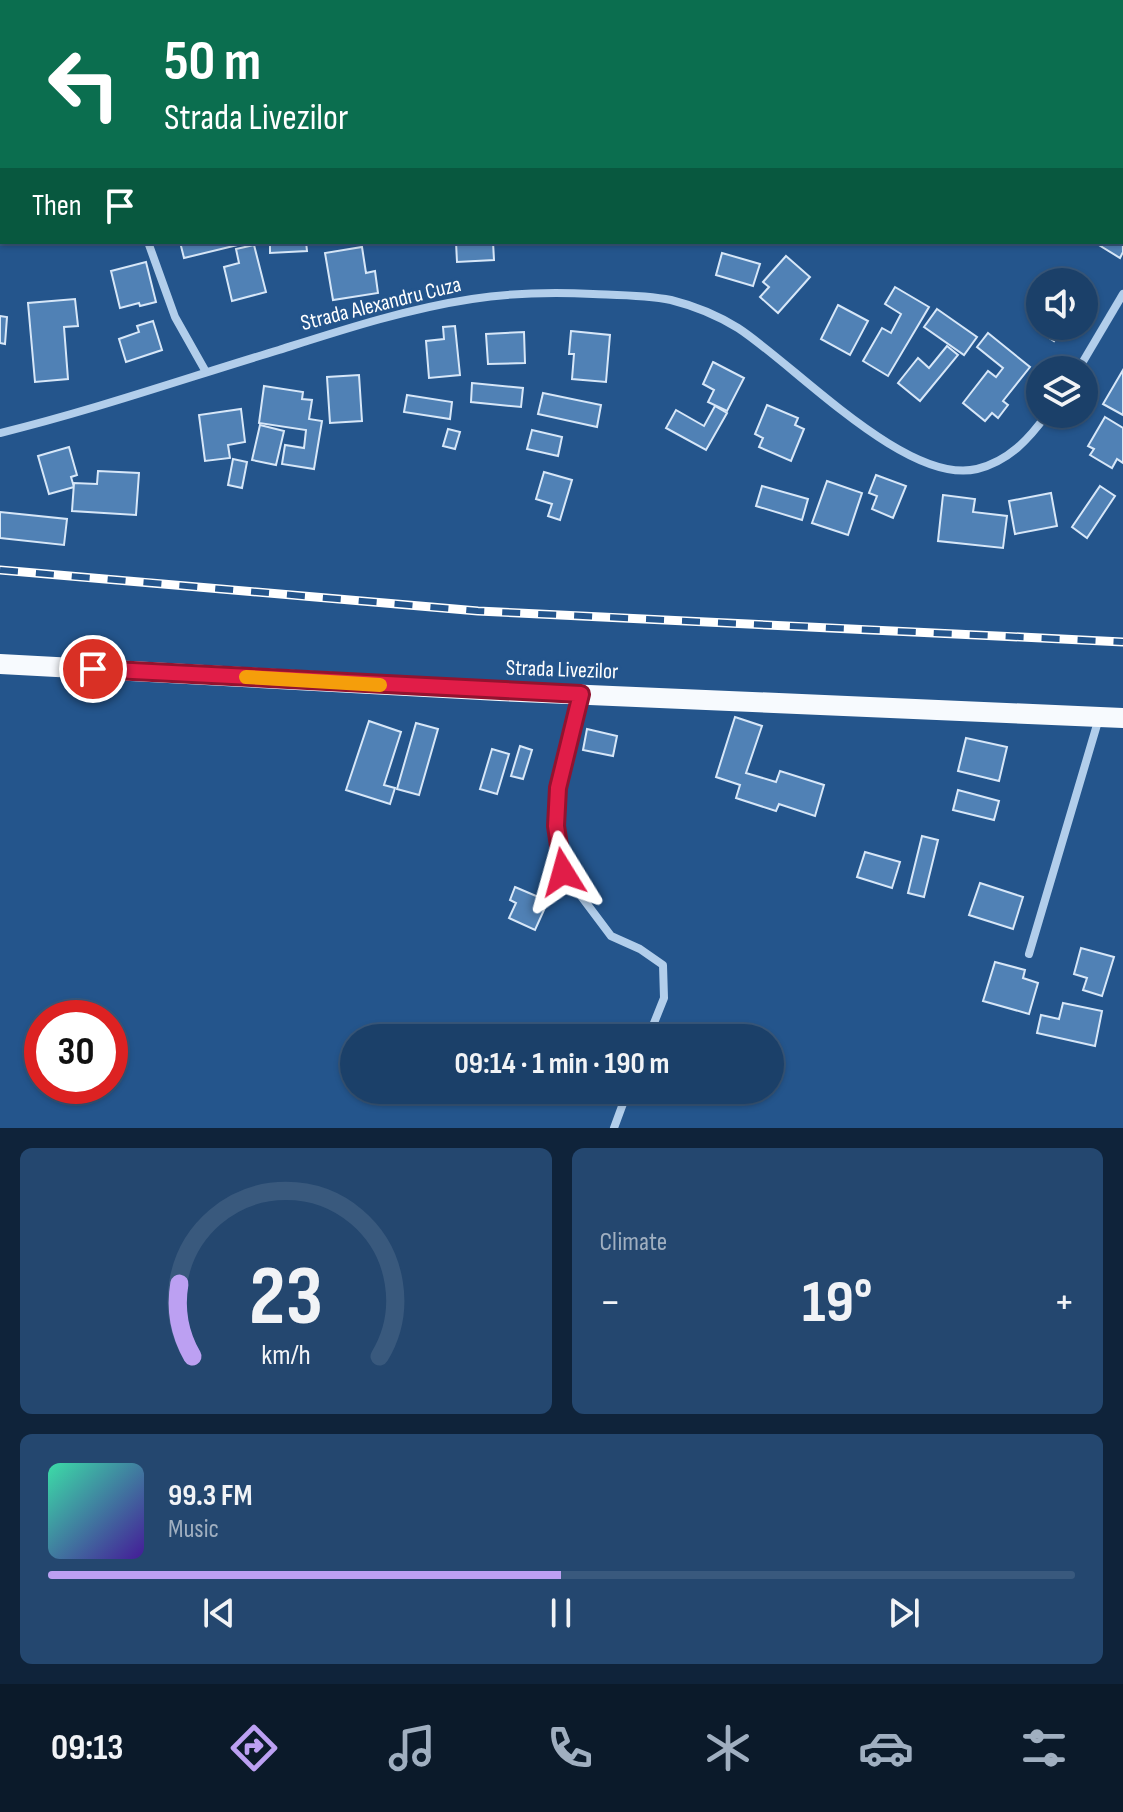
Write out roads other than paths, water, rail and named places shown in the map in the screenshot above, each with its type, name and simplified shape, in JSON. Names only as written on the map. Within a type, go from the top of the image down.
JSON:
[{"type":"main road","name":"Strada Livezilor","points":[[0,664],[1123,718]]},
{"type":"street","points":[[149,244],[175,317],[206,372]]},
{"type":"street","name":"Strada Alexandru Cuza","points":[[0,433],[385,318],[439,305],[502,296],[579,293],[668,300],[702,309],[768,350],[885,443],[929,464],[951,469],[977,469],[1011,454],[1036,428]]},
{"type":"street","points":[[1086,356],[1123,294]]},
{"type":"street","points":[[581,694],[558,788],[556,826],[563,872],[611,936],[640,949],[663,965],[664,998],[654,1024]]},
{"type":"street","points":[[1029,954],[1100,717]]},
{"type":"street","points":[[614,1128],[623,1104]]},
{"type":"railway","points":[[0,570],[478,611],[1123,642]]}]
